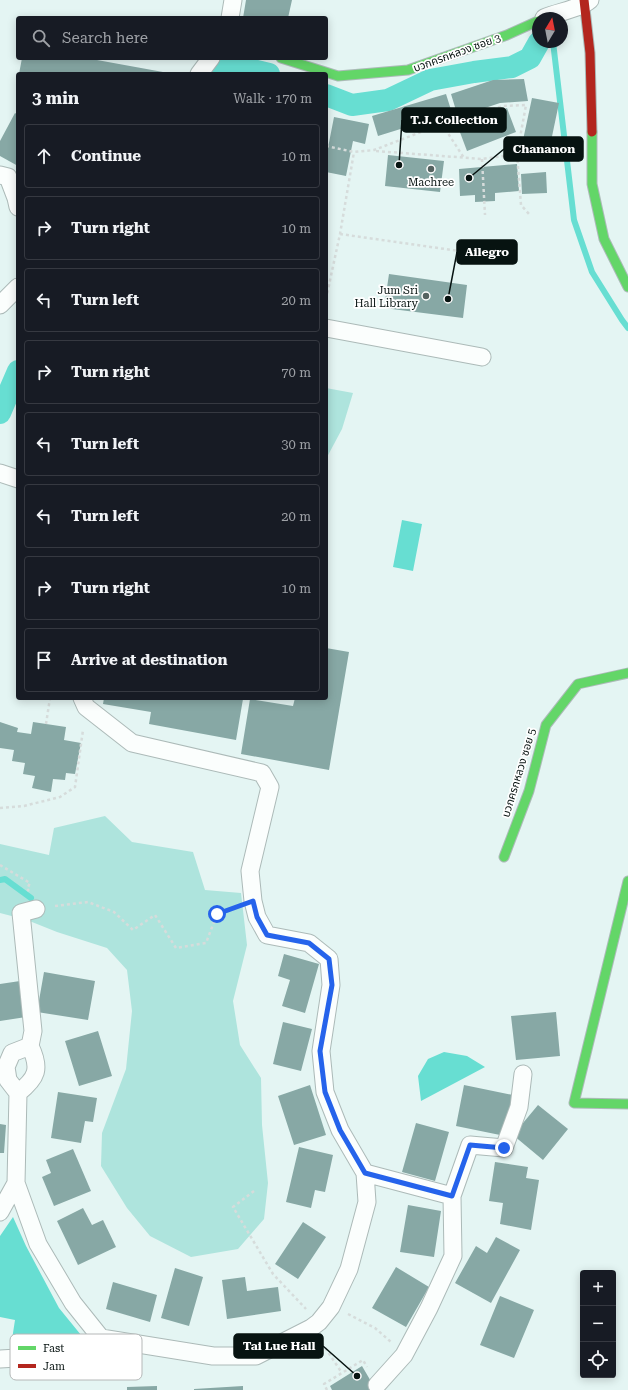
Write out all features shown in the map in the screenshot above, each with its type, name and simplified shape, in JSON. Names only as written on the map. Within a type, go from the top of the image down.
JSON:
[{"type":"street","points":[[230,16],[233,0]]},
{"type":"street","points":[[558,12],[586,1],[592,106],[592,184],[604,239],[628,287]]},
{"type":"street","name":"บวกครกหลวง ซอย 3","points":[[328,73],[338,76],[408,70],[507,35],[532,24]]},
{"type":"street","points":[[201,72],[210,60]]},
{"type":"street","name":"บวกครกหลวง ซอย 3","points":[[287,60],[325,72]]},
{"type":"street","points":[[0,175],[8,177],[11,200]]},
{"type":"street","points":[[0,305],[16,289]]},
{"type":"street","points":[[328,328],[482,357]]},
{"type":"street","points":[[0,473],[16,478]]},
{"type":"street","name":"บวกครกหลวง ซอย 5","points":[[504,857],[529,791],[546,725],[578,684],[628,673]]},
{"type":"street","points":[[84,703],[132,744],[262,773],[270,788],[250,871],[253,901],[257,917],[267,935],[309,943],[329,959],[332,985],[320,1051],[325,1092],[340,1130],[365,1173],[367,1202],[349,1269],[331,1307],[319,1322],[311,1328],[256,1356],[214,1356],[142,1345]]},
{"type":"street","points":[[628,881],[574,1104],[628,1104]]},
{"type":"street","points":[[18,1093],[28,1086],[36,1073],[37,1059],[30,1046],[33,1031],[21,912],[36,909]]},
{"type":"street","points":[[30,1046],[12,1053],[6,1067],[8,1080],[18,1093],[16,1184],[38,1244],[73,1303],[98,1334]]},
{"type":"street","points":[[377,1385],[404,1355],[429,1308],[453,1256],[452,1196],[470,1145],[504,1148],[519,1107],[523,1074]]},
{"type":"street","points":[[365,1173],[452,1196]]},
{"type":"street","points":[[0,1212],[16,1184]]},
{"type":"street","points":[[0,1360],[10,1359]]},
{"type":"path","points":[[374,150],[442,124],[503,106],[526,104],[517,154],[521,205],[529,214]]},
{"type":"path","points":[[442,124],[464,158]]},
{"type":"path","points":[[328,146],[354,152],[374,150],[482,159],[517,154]]},
{"type":"path","points":[[328,290],[340,234],[354,152]]},
{"type":"path","points":[[482,159],[485,216]]},
{"type":"path","points":[[340,234],[473,253]]},
{"type":"path","points":[[46,724],[50,700]]},
{"type":"path","points":[[0,808],[24,806],[60,797],[76,787],[84,703]]},
{"type":"path","points":[[0,865],[30,883],[27,889],[38,897],[36,909],[88,902],[114,912],[133,930],[155,914],[176,948],[206,943],[217,914],[253,901]]},
{"type":"path","points":[[254,1191],[233,1208],[273,1274],[319,1322]]},
{"type":"path","points":[[331,1307],[375,1328],[404,1355]]},
{"type":"path","points":[[322,1342],[342,1373]]},
{"type":"path","points":[[328,1390],[324,1384],[364,1360],[377,1385]]},
{"type":"shaded area","points":[[328,388],[353,393],[342,429],[328,455]]},
{"type":"shaded area","points":[[105,816],[132,842],[193,852],[205,890],[241,893],[247,945],[233,1001],[240,1045],[261,1078],[262,1125],[268,1183],[264,1219],[238,1249],[191,1257],[150,1236],[127,1208],[101,1166],[102,1133],[126,1069],[132,1011],[127,970],[107,948],[57,932],[27,920],[0,913],[0,844],[49,855],[54,828]]},
{"type":"water","points":[[402,520],[422,524],[413,571],[393,567]]},
{"type":"water","points":[[444,1052],[467,1056],[485,1067],[421,1101],[418,1076],[428,1059]]},
{"type":"water","points":[[13,1217],[26,1246],[59,1308],[80,1334],[13,1334],[15,1320],[0,1317],[0,1236]]},
{"type":"building","points":[[246,0],[292,0],[288,16],[243,16]]},
{"type":"building","points":[[22,60],[97,60],[163,72],[19,72]]},
{"type":"building","points":[[524,79],[528,101],[500,103],[458,117],[451,94],[493,80]]},
{"type":"building","points":[[446,94],[452,113],[378,136],[372,116]]},
{"type":"building","points":[[532,98],[559,103],[550,146],[523,140]]},
{"type":"building","points":[[507,108],[516,132],[467,151],[458,127]]},
{"type":"building","points":[[15,113],[16,165],[0,156],[0,141]]},
{"type":"building","points":[[334,117],[369,124],[365,144],[353,141],[346,176],[328,172],[328,148]]},
{"type":"building","points":[[388,155],[444,161],[440,192],[385,186]]},
{"type":"building","points":[[517,164],[519,191],[495,193],[495,201],[475,202],[475,195],[460,196],[459,169]]},
{"type":"building","points":[[546,172],[547,193],[522,194],[521,174]]},
{"type":"building","name":"Jum Sri Hall Library","points":[[389,274],[467,285],[463,318],[384,308]]},
{"type":"building","points":[[328,648],[349,652],[329,770],[241,754],[250,700],[293,706],[294,700],[328,700]]},
{"type":"building","points":[[104,700],[243,700],[236,740],[149,724],[151,712],[103,704]]},
{"type":"building","points":[[0,722],[18,728],[17,732],[31,734],[33,722],[66,727],[64,740],[81,743],[75,774],[66,773],[65,780],[53,779],[51,792],[32,788],[35,776],[23,774],[25,763],[12,761],[14,750],[0,748]]},
{"type":"building","points":[[284,954],[319,964],[305,1013],[282,1006],[290,980],[278,976]]},
{"type":"building","points":[[44,972],[95,981],[88,1020],[37,1012]]},
{"type":"building","points":[[20,981],[26,1017],[0,1021],[0,984]]},
{"type":"building","points":[[556,1012],[560,1056],[516,1060],[511,1016]]},
{"type":"building","points":[[283,1022],[312,1029],[301,1071],[273,1064]]},
{"type":"building","points":[[98,1031],[112,1076],[79,1086],[65,1041]]},
{"type":"building","points":[[310,1085],[326,1135],[294,1145],[278,1096]]},
{"type":"building","points":[[464,1085],[513,1095],[505,1136],[456,1126]]},
{"type":"building","points":[[58,1092],[97,1098],[93,1122],[85,1121],[81,1143],[51,1138]]},
{"type":"building","points":[[538,1105],[568,1129],[543,1160],[513,1135]]},
{"type":"building","points":[[416,1123],[449,1132],[435,1181],[402,1172]]},
{"type":"building","points":[[0,1124],[6,1125],[4,1153],[0,1153]]},
{"type":"building","points":[[299,1147],[333,1155],[325,1192],[315,1190],[311,1208],[286,1202]]},
{"type":"building","points":[[73,1149],[91,1191],[54,1206],[42,1177],[51,1173],[46,1160]]},
{"type":"building","points":[[495,1162],[528,1167],[526,1178],[539,1180],[531,1230],[500,1224],[503,1203],[489,1201]]},
{"type":"building","points":[[408,1205],[441,1211],[434,1257],[400,1252]]},
{"type":"building","points":[[83,1208],[92,1225],[103,1220],[116,1247],[78,1265],[57,1221]]},
{"type":"building","points":[[303,1222],[326,1237],[298,1279],[275,1264]]},
{"type":"building","points":[[496,1237],[520,1250],[491,1303],[455,1283],[476,1246],[487,1253]]},
{"type":"building","points":[[396,1267],[429,1287],[406,1327],[372,1308]]},
{"type":"building","points":[[175,1268],[203,1277],[189,1326],[161,1318]]},
{"type":"building","points":[[245,1277],[247,1291],[278,1287],[281,1311],[227,1319],[222,1280]]},
{"type":"building","points":[[113,1282],[157,1295],[150,1322],[106,1309]]},
{"type":"building","points":[[500,1296],[534,1310],[514,1358],[480,1345]]},
{"type":"building","points":[[362,1366],[376,1390],[332,1390],[330,1386]]},
{"type":"building","points":[[157,1386],[157,1390],[127,1390],[127,1387]]},
{"type":"building","points":[[243,1386],[243,1390],[194,1390],[194,1389]]},
{"type":"waterway","points":[[328,96],[352,105],[388,100],[430,80],[512,67],[530,58],[536,48]]},
{"type":"waterway","points":[[554,48],[574,220],[592,272],[628,328]]},
{"type":"waterway","points":[[209,72],[213,69],[249,69],[261,72]]},
{"type":"waterway","points":[[0,413],[16,376]]},
{"type":"waterway","points":[[0,880],[5,879],[31,898]]},
{"type":"traffic: fast","points":[[328,73],[338,76],[408,70],[507,35],[532,24]]},
{"type":"traffic: fast","points":[[287,60],[325,72]]},
{"type":"traffic: fast","points":[[592,132],[592,184],[604,239],[628,287]]},
{"type":"traffic: fast","points":[[504,857],[529,791],[546,725],[578,684],[628,673]]},
{"type":"traffic: fast","points":[[628,881],[574,1103],[628,1104]]},
{"type":"traffic: jam","points":[[584,0],[590,53],[592,132]]},
{"type":"place","name":"T.J. Collection","points":[[399,165]]},
{"type":"place","name":"Machree","points":[[431,169]]},
{"type":"place","name":"Chananon","points":[[469,178]]},
{"type":"place","name":"Jum Sri Hall Library","points":[[426,296]]},
{"type":"place","name":"Ailegro","points":[[448,299]]},
{"type":"place","name":"Tai Lue Hall","points":[[357,1376]]},
{"type":"route","points":[[217,914],[253,901],[257,917],[267,935],[309,943],[329,959],[332,985],[320,1051],[325,1092],[340,1130],[365,1173],[452,1196],[470,1145],[504,1148]]}]
